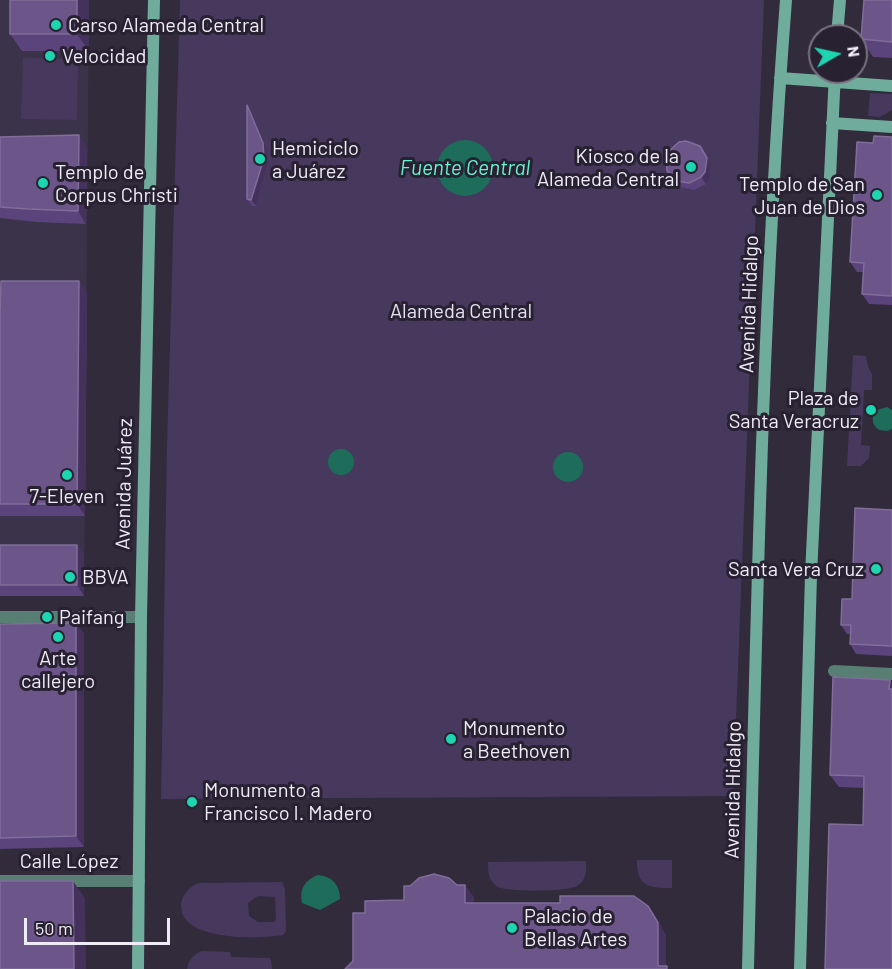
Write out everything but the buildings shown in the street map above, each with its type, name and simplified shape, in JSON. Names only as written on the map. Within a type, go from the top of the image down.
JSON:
[{"type":"main road","name":"Avenida Juárez","points":[[138,969],[141,617],[154,0]]},
{"type":"main road","name":"Avenida Hidalgo","points":[[748,969],[757,573],[775,156],[786,0]]},
{"type":"main road","points":[[838,24],[840,0]]},
{"type":"main road","points":[[780,78],[808,77]]},
{"type":"main road","points":[[868,82],[892,86]]},
{"type":"main road","points":[[800,969],[811,575],[834,84]]},
{"type":"main road","points":[[832,123],[892,127]]},
{"type":"street","points":[[0,617],[141,617]]},
{"type":"street","points":[[834,671],[892,674]]},
{"type":"street","name":"Calle López","points":[[0,881],[139,880]]},
{"type":"shaded area","points":[[0,0],[89,0],[84,596],[0,596]]},
{"type":"green space","name":"Alameda Central","points":[[180,0],[764,0],[733,796],[161,799],[167,445]]},
{"type":"green space","points":[[23,58],[78,59],[77,120],[21,119]]},
{"type":"green space","points":[[870,93],[892,94],[892,110],[880,117],[868,116]]},
{"type":"green space","points":[[853,355],[866,356],[872,374],[872,390],[864,390],[861,445],[870,446],[869,458],[861,466],[847,466]]},
{"type":"green space","points":[[637,860],[672,860],[672,888],[651,886],[642,881],[637,869]]},
{"type":"green space","points":[[586,861],[584,879],[577,886],[550,890],[503,889],[492,882],[488,869],[488,862]]},
{"type":"green space","points":[[282,882],[285,889],[286,931],[283,935],[239,937],[205,931],[192,925],[183,916],[181,903],[187,891],[199,883]],"holes":[[[258,896],[275,897],[276,920],[274,922],[258,922],[249,916],[248,903]]]},
{"type":"green space","points":[[202,951],[230,952],[231,957],[269,958],[272,969],[187,969],[192,958]]},
{"type":"water","name":"Fuente Central","points":[[460,140],[470,140],[485,148],[491,157],[493,168],[491,179],[485,188],[470,196],[460,196],[449,191],[442,184],[437,173],[437,163],[442,152],[449,145]]},
{"type":"water","points":[[887,407],[892,410],[892,429],[879,430],[873,423],[873,415],[877,410]]},
{"type":"water","points":[[341,449],[350,453],[354,462],[350,471],[341,475],[332,471],[328,462],[332,453]]},
{"type":"water","points":[[568,452],[574,453],[582,461],[582,473],[574,481],[568,482],[562,481],[554,473],[553,467],[554,461],[562,453]]},
{"type":"water","points":[[318,875],[334,882],[339,889],[340,899],[320,910],[302,903],[301,898],[304,886]]},
{"type":"place","name":"Carso Alameda Central","points":[[56,25]]},
{"type":"place","name":"Velocidad","points":[[50,56]]},
{"type":"place","name":"Hemiciclo a Juárez","points":[[260,159]]},
{"type":"place","name":"Kiosco de la Alameda Central","points":[[691,167]]},
{"type":"place","name":"Templo de Corpus Christi","points":[[43,183]]},
{"type":"place","name":"Templo de San Juan de Dios","points":[[877,195]]},
{"type":"place","name":"Plaza de Santa Veracruz","points":[[871,410]]},
{"type":"place","name":"7-Eleven","points":[[67,475]]},
{"type":"place","name":"Santa Vera Cruz","points":[[876,569]]},
{"type":"place","name":"BBVA","points":[[70,577]]},
{"type":"place","name":"Paifang","points":[[47,617]]},
{"type":"place","name":"Arte callejero","points":[[58,637]]},
{"type":"place","name":"Monumento a Beethoven","points":[[451,739]]},
{"type":"place","name":"Monumento a Francisco I. Madero","points":[[192,802]]},
{"type":"place","name":"Palacio de Bellas Artes","points":[[512,928]]}]
